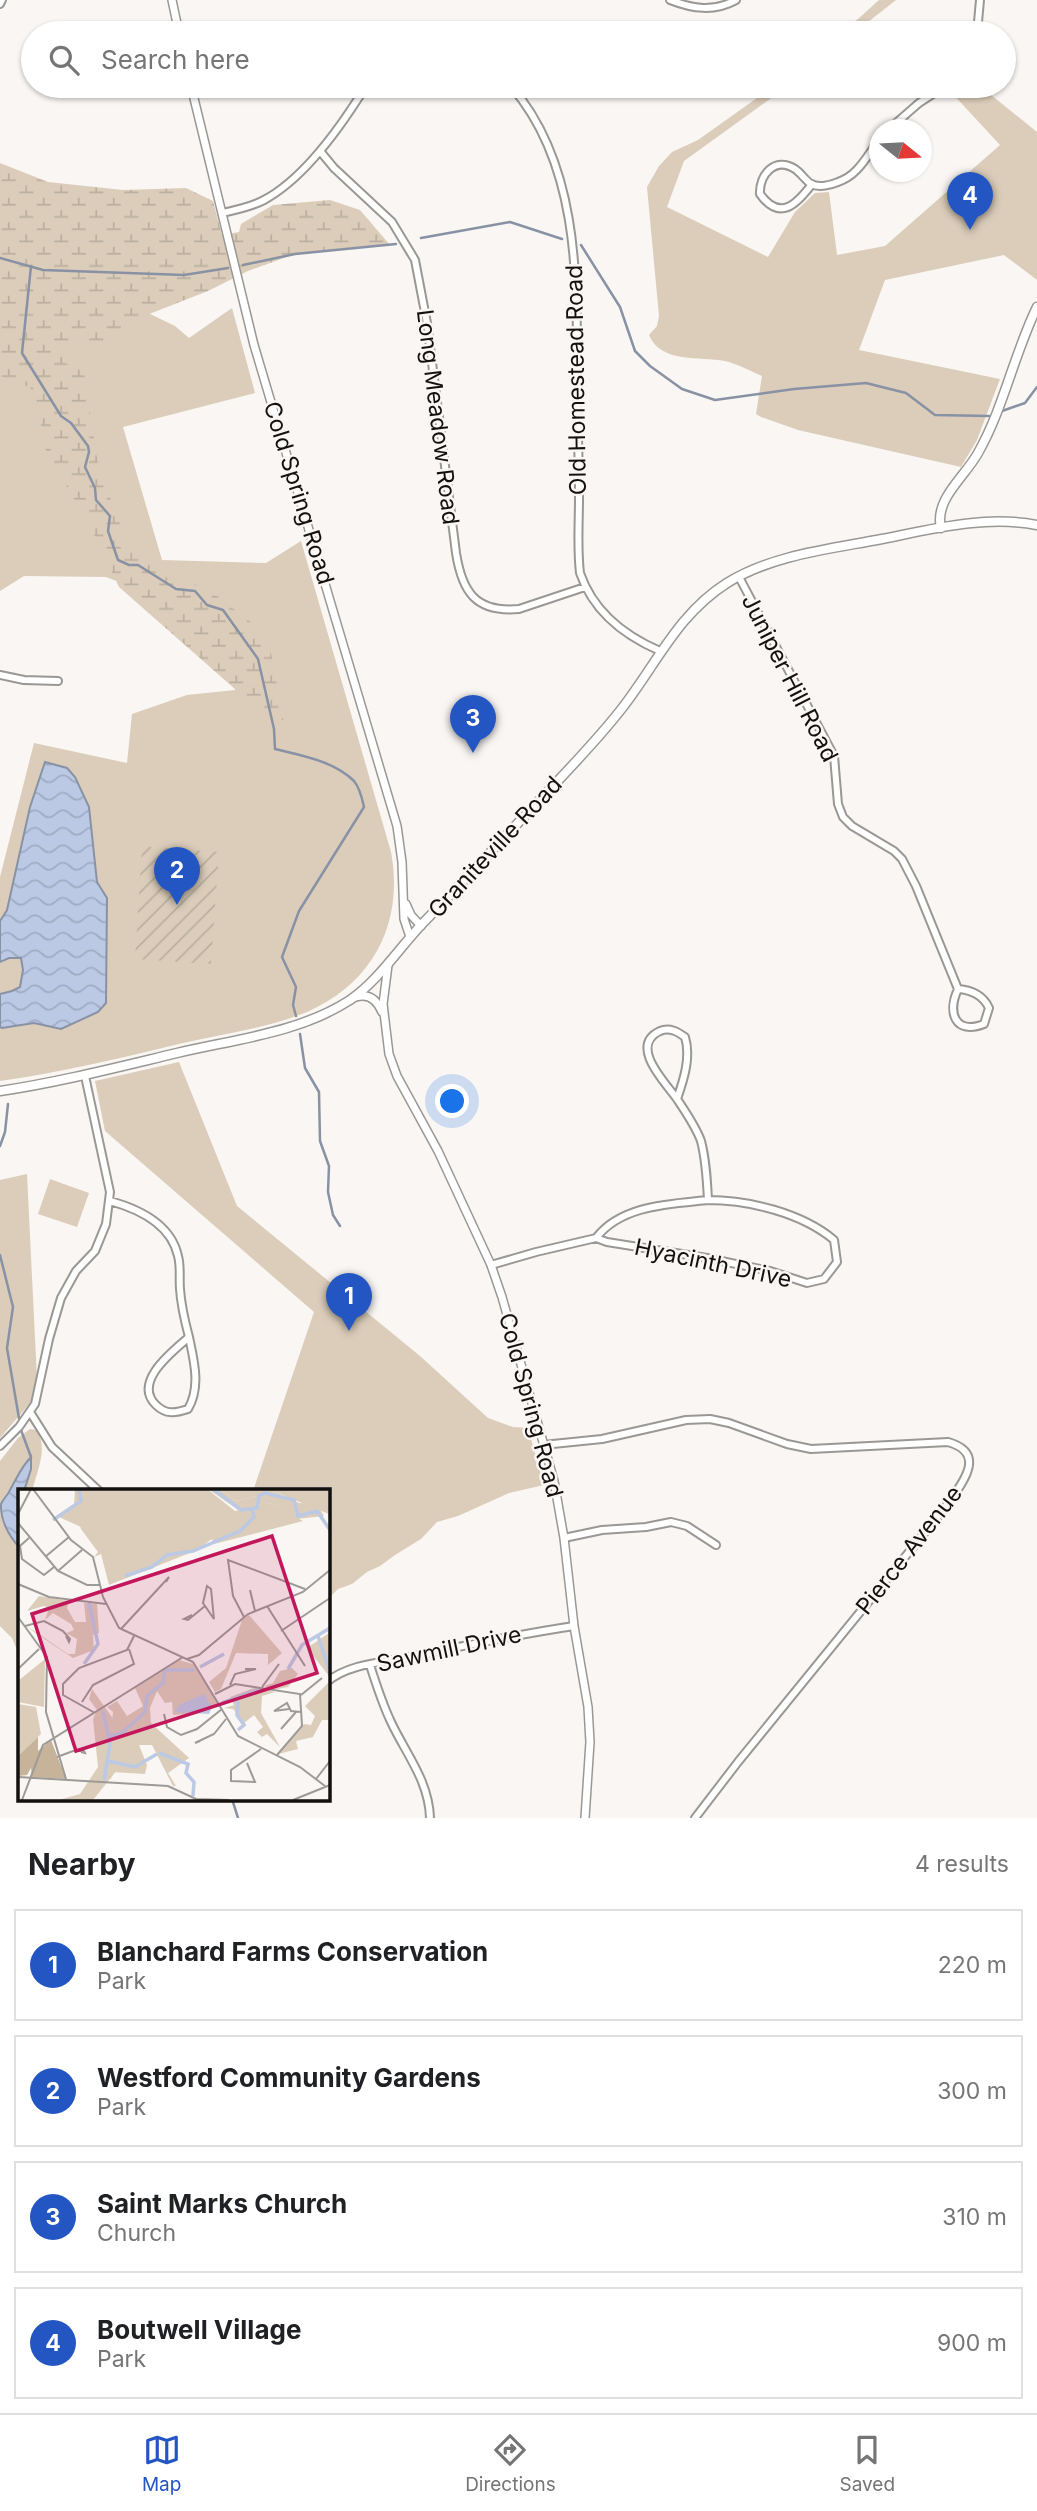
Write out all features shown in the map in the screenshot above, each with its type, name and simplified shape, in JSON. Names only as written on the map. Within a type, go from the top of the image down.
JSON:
[{"type":"main road","points":[[940,528],[939,517],[944,500],[981,447],[1037,307]]},
{"type":"main road","name":"Graniteville Road","points":[[0,1091],[85,1076],[289,1028],[324,1014],[352,998],[388,964],[410,937],[602,732],[660,651],[696,607],[717,590],[750,570],[781,560],[940,528],[994,521],[1037,525]]},
{"type":"street","points":[[172,0],[176,21]]},
{"type":"street","points":[[670,0],[708,9],[736,0]]},
{"type":"street","points":[[978,21],[980,0]]},
{"type":"street","name":"Cold Spring Road","points":[[194,98],[254,345],[397,826],[402,862],[404,919],[410,937]]},
{"type":"street","points":[[222,213],[251,206],[276,192],[320,150],[357,98]]},
{"type":"street","name":"Old Homestead Road","points":[[520,98],[538,123],[549,148],[565,205],[573,247],[578,320],[579,563],[585,587],[610,621],[660,651]]},
{"type":"street","points":[[901,119],[927,98]]},
{"type":"street","name":"Long Meadow Road","points":[[320,150],[334,168],[392,222],[415,260],[427,323],[461,581],[474,598],[486,606],[509,610],[585,587]]},
{"type":"street","points":[[812,184],[793,206],[782,209],[766,202],[760,194],[760,184],[768,169],[776,166],[795,168],[812,184],[829,185],[851,176],[869,153]]},
{"type":"street","name":"Juniper Hill Road","points":[[739,577],[834,756],[838,804],[843,817],[852,826],[894,851],[902,859],[916,886],[958,989],[952,1008],[956,1020],[960,1025],[971,1029],[984,1024],[989,1008],[986,1001],[976,993],[958,989]]},
{"type":"street","points":[[0,675],[24,680],[58,681]]},
{"type":"street","points":[[404,900],[411,915],[421,926]]},
{"type":"street","name":"Cold Spring Road","points":[[388,964],[383,1015],[389,1054],[397,1076],[438,1151],[491,1265],[554,1481],[564,1538],[573,1626],[589,1719],[586,1818]]},
{"type":"street","points":[[352,998],[365,995],[372,998],[383,1015]]},
{"type":"street","points":[[677,1099],[684,1077],[688,1045],[685,1037],[677,1031],[669,1030],[659,1032],[650,1040],[648,1052],[652,1065],[677,1099],[700,1139],[706,1168],[708,1200]]},
{"type":"street","points":[[0,1446],[19,1427],[35,1404],[48,1339],[61,1298],[68,1283],[103,1236],[110,1192],[85,1076]]},
{"type":"street","name":"Hyacinth Drive","points":[[491,1265],[596,1238],[770,1271],[807,1283],[824,1279],[837,1262],[834,1240],[822,1230],[756,1204],[733,1200],[669,1204],[640,1210],[605,1226],[596,1238]]},
{"type":"street","points":[[110,1201],[134,1208],[159,1224],[178,1255],[180,1290],[193,1357],[195,1398],[188,1409],[166,1412],[151,1399],[149,1383],[164,1360],[189,1337]]},
{"type":"street","points":[[30,1412],[52,1447],[97,1489]]},
{"type":"street","name":"Pierce Avenue","points":[[543,1445],[602,1440],[686,1420],[710,1419],[811,1449],[948,1442],[963,1448],[968,1454],[968,1472],[944,1509],[695,1818]]},
{"type":"street","points":[[564,1538],[602,1530],[671,1522],[687,1526],[716,1545]]},
{"type":"street","name":"Sawmill Drive","points":[[329,1681],[342,1672],[370,1665],[518,1634],[573,1626]]},
{"type":"street","points":[[370,1665],[393,1726],[412,1757],[423,1784],[430,1818]]},
{"type":"green space","points":[[879,0],[896,0],[869,21],[855,21]]},
{"type":"green space","points":[[757,98],[771,98],[684,161],[667,207],[768,257],[795,212],[815,193],[829,192],[837,255],[885,246],[1000,145],[956,98],[995,98],[1037,132],[1037,280],[1004,255],[885,280],[859,350],[1000,379],[977,440],[961,467],[798,430],[761,417],[756,414],[762,376],[725,361],[672,355],[655,344],[649,335],[657,326],[659,316],[647,187],[659,166],[672,152],[698,140]]},
{"type":"green space","points":[[0,163],[48,182],[123,190],[186,188],[213,201],[222,235],[239,232],[241,224],[273,205],[330,200],[360,210],[390,245],[295,254],[134,320],[104,341],[68,346],[65,363],[84,372],[98,465],[126,540],[158,572],[208,589],[252,623],[271,653],[286,734],[119,587],[89,524],[46,452],[31,388],[0,376]]},
{"type":"green space","points":[[0,182],[115,297],[175,326],[189,338],[232,308],[255,393],[123,427],[162,560],[266,563],[301,541],[391,852],[394,878],[388,926],[379,947],[350,985],[307,1012],[245,1030],[92,1064],[0,1081],[0,877],[34,743],[127,763],[132,714],[187,695],[235,690],[233,625],[106,577],[24,576],[0,591]]},
{"type":"green space","points":[[142,846],[219,852],[211,964],[135,959]]},
{"type":"green space","points":[[179,1062],[237,1206],[420,1356],[488,1418],[513,1427],[528,1428],[544,1485],[509,1493],[458,1516],[437,1522],[421,1539],[352,1584],[338,1589],[329,1598],[329,1489],[254,1489],[314,1312],[105,1131],[95,1081]]},
{"type":"green space","points":[[27,1174],[37,1379],[31,1402],[0,1438],[0,1180]]},
{"type":"green space","points":[[50,1179],[89,1193],[77,1227],[38,1214]]},
{"type":"green space","points":[[30,1429],[36,1430],[42,1451],[33,1489],[18,1489],[18,1653],[12,1638],[0,1626],[0,1461],[18,1438]]},
{"type":"water","points":[[45,762],[67,768],[75,777],[89,807],[97,882],[107,898],[106,1003],[98,1012],[61,1029],[34,1023],[2,1028],[0,994],[20,987],[23,970],[21,958],[9,958],[0,962],[0,921],[7,910],[30,807]]},
{"type":"water","points":[[31,1457],[31,1469],[25,1489],[18,1489],[18,1546],[6,1527],[1,1504]]},
{"type":"waterway","points":[[421,238],[510,222],[562,239]]},
{"type":"waterway","points":[[243,265],[295,254],[396,244]]},
{"type":"waterway","points":[[581,245],[620,307],[635,351],[650,366],[682,389],[715,400],[866,383],[906,393],[935,415],[989,416]]},
{"type":"waterway","points":[[0,258],[43,270],[184,275],[228,268]]},
{"type":"waterway","points":[[31,266],[22,353],[61,416],[71,423],[88,446],[85,467],[95,488],[96,500],[110,516],[108,531],[118,560],[129,565],[138,565],[176,589],[195,591],[207,605],[223,610],[258,659],[274,729],[275,749],[337,768],[358,787],[364,807],[299,911],[282,957],[296,987],[293,1005],[296,1016]]},
{"type":"waterway","points":[[1002,411],[1025,403],[1037,387]]},
{"type":"waterway","points":[[300,1034],[305,1068],[319,1092],[320,1141],[329,1166],[328,1192],[333,1215],[340,1226]]},
{"type":"waterway","points":[[0,1146],[5,1132],[8,1104]]},
{"type":"waterway","points":[[0,1255],[13,1307],[7,1348],[21,1430],[31,1457]]},
{"type":"waterway","points":[[232,1800],[238,1818]]},
{"type":"place","name":"Boutwell Village","points":[[970,230]]},
{"type":"place","name":"Saint Marks Church","points":[[473,753]]},
{"type":"place","name":"Westford Community Gardens","points":[[177,905]]},
{"type":"place","name":"Blanchard Farms Conservation","points":[[349,1331]]}]
